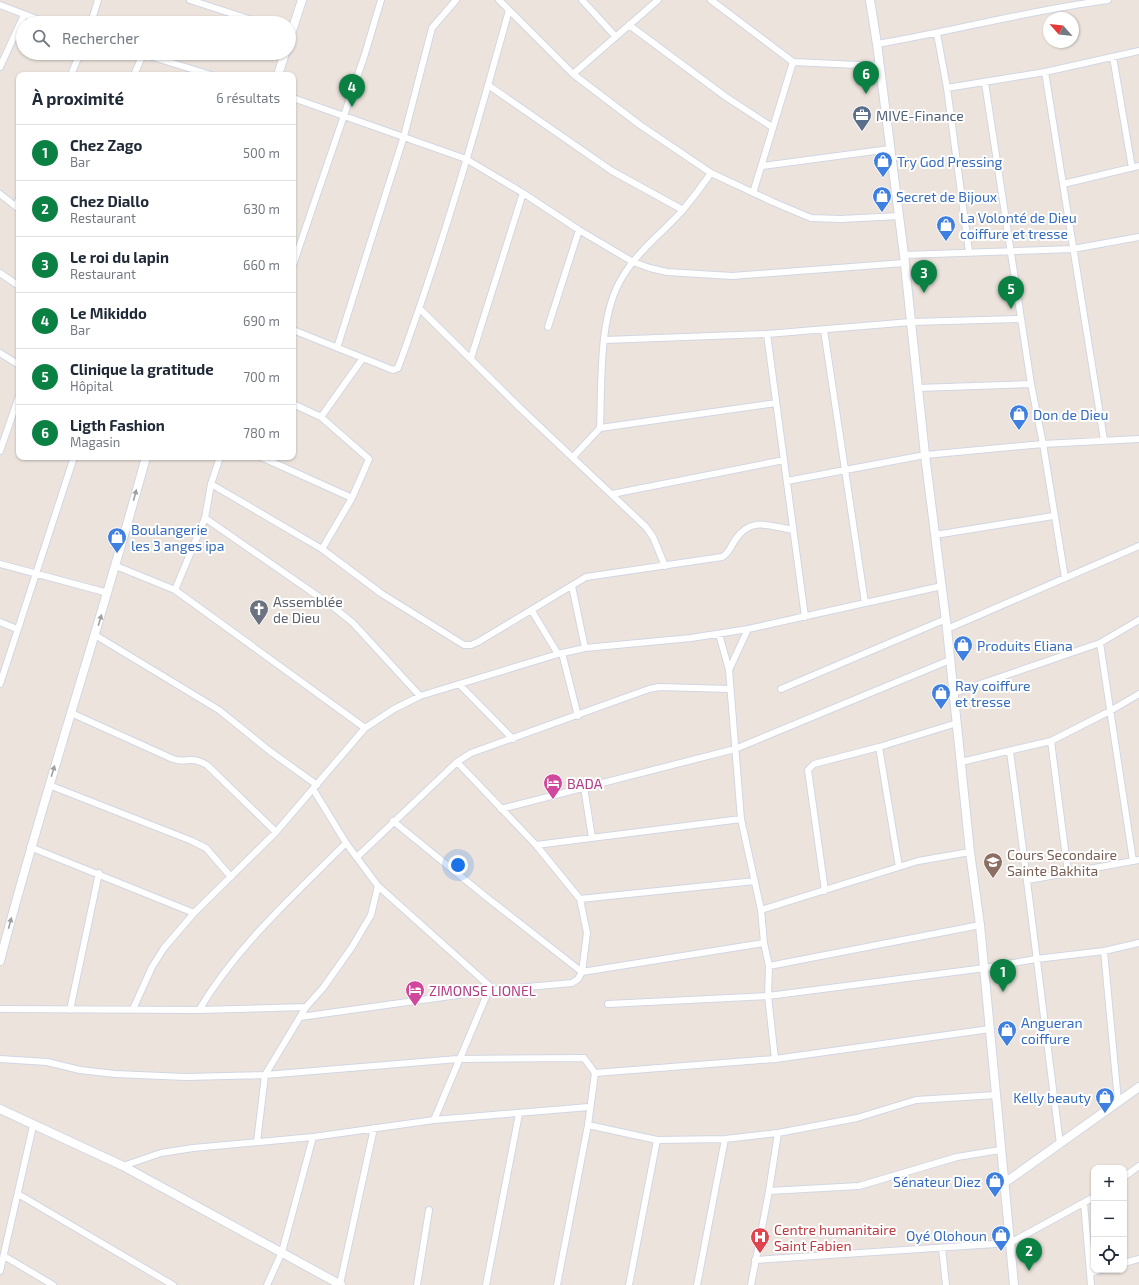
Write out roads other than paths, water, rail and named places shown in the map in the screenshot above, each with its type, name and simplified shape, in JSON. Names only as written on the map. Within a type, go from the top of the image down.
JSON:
[{"type":"main road","points":[[296,18],[302,0]]},
{"type":"main road","points":[[870,0],[899,216],[925,455],[946,619],[970,852],[985,968],[1003,1184],[1014,1285]]},
{"type":"main road","points":[[279,72],[283,60]]},
{"type":"main road","points":[[0,961],[3,937],[108,593],[145,460]]},
{"type":"main road","points":[[1003,1184],[1139,1087]]},
{"type":"main road","points":[[0,1109],[33,1126],[123,1166],[340,1285]]},
{"type":"street","points":[[93,16],[98,0]]},
{"type":"street","points":[[190,0],[239,16]]},
{"type":"street","points":[[296,256],[381,0]]},
{"type":"street","points":[[337,348],[404,136],[432,28],[456,0]]},
{"type":"street","points":[[499,0],[573,74],[640,125],[711,173],[811,218],[841,219],[899,216]]},
{"type":"street","points":[[582,0],[616,37]]},
{"type":"street","points":[[573,74],[658,0]]},
{"type":"street","points":[[711,0],[793,62],[880,66]]},
{"type":"street","points":[[877,44],[937,34],[1045,10],[1108,0]]},
{"type":"street","points":[[0,5],[27,16]]},
{"type":"street","points":[[296,331],[393,370],[398,368],[420,309],[466,159],[509,10]]},
{"type":"street","points":[[629,25],[726,97],[772,127]]},
{"type":"street","points":[[0,67],[16,32]]},
{"type":"street","points":[[937,34],[947,88],[969,252]]},
{"type":"street","points":[[947,88],[1045,72],[1139,51]]},
{"type":"street","points":[[1114,57],[1132,168]]},
{"type":"street","points":[[72,72],[77,60]]},
{"type":"street","points":[[135,72],[139,60]]},
{"type":"street","points":[[161,60],[196,72]]},
{"type":"street","points":[[753,193],[793,62]]},
{"type":"street","points":[[1045,72],[1104,440]]},
{"type":"street","points":[[985,83],[1031,384],[1043,444],[1053,516],[1065,578]]},
{"type":"street","points":[[488,85],[606,167],[682,210]]},
{"type":"street","points":[[296,99],[466,159],[633,262],[668,272],[732,276],[969,252],[1073,249],[1139,237]]},
{"type":"street","points":[[762,166],[890,149]]},
{"type":"street","points":[[1063,184],[1139,166]]},
{"type":"street","points":[[600,428],[605,340],[611,302],[622,277],[633,262],[682,210],[711,173]]},
{"type":"street","points":[[471,358],[523,193]]},
{"type":"street","points":[[0,194],[16,207]]},
{"type":"street","points":[[548,327],[579,230]]},
{"type":"street","points":[[0,274],[16,284]]},
{"type":"street","points":[[420,309],[650,532],[665,566]]},
{"type":"street","points":[[605,340],[767,334],[911,322],[1021,319]]},
{"type":"street","points":[[824,330],[865,603]]},
{"type":"street","points":[[767,334],[805,617]]},
{"type":"street","points":[[0,353],[16,363]]},
{"type":"street","points":[[321,417],[363,358]]},
{"type":"street","points":[[918,388],[1031,384]]},
{"type":"street","points":[[573,457],[600,428],[776,403]]},
{"type":"street","points":[[0,451],[16,405]]},
{"type":"street","points":[[296,405],[321,417],[369,459],[352,498],[322,549]]},
{"type":"street","points":[[787,480],[925,455],[1043,444],[1139,439]]},
{"type":"street","points":[[0,684],[34,574],[73,460]]},
{"type":"street","points":[[174,590],[205,518],[210,484],[219,460]]},
{"type":"street","points":[[268,460],[352,498]]},
{"type":"street","points":[[612,494],[784,460]]},
{"type":"street","points":[[210,484],[322,549],[382,594],[464,645],[471,645],[478,642],[586,577],[722,557],[728,553],[739,534],[750,525],[757,524],[793,530]]},
{"type":"street","points":[[935,535],[1053,516]]},
{"type":"street","points":[[205,518],[332,606],[353,623],[420,696]]},
{"type":"street","points":[[947,629],[1139,546]]},
{"type":"street","points":[[0,564],[108,593]]},
{"type":"street","points":[[116,566],[174,590],[365,728]]},
{"type":"street","points":[[572,586],[585,648]]},
{"type":"street","points":[[133,1008],[152,967],[164,948],[194,913],[276,832],[365,728],[394,708],[420,696],[560,653],[585,648],[719,634],[748,629],[942,586]]},
{"type":"street","points":[[532,610],[560,653],[578,716]]},
{"type":"street","points":[[781,689],[946,619]]},
{"type":"street","points":[[954,693],[1100,643],[1139,620]]},
{"type":"street","points":[[0,622],[17,629]]},
{"type":"street","points":[[729,670],[748,629]]},
{"type":"street","points":[[719,634],[729,670],[741,819],[761,910],[764,943],[769,966],[768,996],[775,1059]]},
{"type":"street","points":[[95,635],[219,710],[315,787],[346,843],[378,886],[491,991]]},
{"type":"street","points":[[1028,880],[1136,861],[1110,711],[1100,643]]},
{"type":"street","points":[[501,809],[735,749],[950,660]]},
{"type":"street","points":[[459,684],[513,739]]},
{"type":"street","points":[[357,857],[393,821],[457,762],[470,753],[578,716],[649,689],[659,687],[730,688]]},
{"type":"street","points":[[961,762],[1010,752],[1051,741],[1110,711],[1139,694]]},
{"type":"street","points":[[71,714],[178,761],[190,759],[197,760],[206,765],[276,832]]},
{"type":"street","points":[[825,891],[807,771],[814,764],[879,747],[956,723]]},
{"type":"street","points":[[1051,741],[1068,873]]},
{"type":"street","points":[[879,747],[899,867]]},
{"type":"street","points":[[1010,752],[1028,880],[1036,959],[1060,1144]]},
{"type":"street","points":[[300,1017],[491,991],[572,982],[578,979],[582,972],[587,933],[580,899],[536,845],[457,762]]},
{"type":"street","points":[[49,785],[192,841],[206,848],[232,877]]},
{"type":"street","points":[[584,787],[592,838]]},
{"type":"street","points":[[536,845],[741,819]]},
{"type":"street","points":[[393,821],[582,972],[764,943]]},
{"type":"street","points":[[199,1010],[220,977],[275,914],[346,843]]},
{"type":"street","points":[[30,847],[99,873],[194,913]]},
{"type":"street","points":[[761,910],[918,861],[970,852]]},
{"type":"street","points":[[70,1010],[99,873]]},
{"type":"street","points":[[580,899],[754,881]]},
{"type":"street","points":[[257,1142],[266,1075],[306,1007],[327,982],[352,947],[371,915],[378,886]]},
{"type":"street","points":[[769,966],[980,925]]},
{"type":"street","points":[[608,1004],[768,996],[1104,951],[1139,943]]},
{"type":"street","points":[[1104,951],[1118,1101]]},
{"type":"street","points":[[434,1120],[458,1059],[491,991]]},
{"type":"street","points":[[0,1009],[70,1010],[133,1008],[199,1010],[306,1007]]},
{"type":"street","points":[[595,1073],[775,1059],[990,1029]]},
{"type":"street","points":[[0,1059],[47,1062],[80,1070],[115,1074],[186,1078],[266,1075],[458,1059],[580,1058],[586,1060],[595,1073],[589,1107],[588,1125],[557,1285]]},
{"type":"street","points":[[588,1125],[657,1140],[725,1138],[778,1133],[858,1118],[916,1100],[996,1095]]},
{"type":"street","points":[[123,1166],[162,1153],[193,1148],[313,1136],[434,1120],[589,1107]]},
{"type":"street","points":[[486,1285],[519,1114]]},
{"type":"street","points":[[0,1271],[33,1126]]},
{"type":"street","points":[[340,1285],[374,1128]]},
{"type":"street","points":[[751,1285],[769,1191],[778,1133]]},
{"type":"street","points":[[267,1285],[282,1252],[313,1136]]},
{"type":"street","points":[[697,1285],[725,1138]]},
{"type":"street","points":[[629,1285],[657,1140]]},
{"type":"street","points":[[769,1191],[859,1186],[957,1157],[1000,1150]]},
{"type":"street","points":[[1127,1175],[1139,1166]]},
{"type":"street","points":[[18,1194],[173,1285]]},
{"type":"street","points":[[755,1260],[1010,1243],[1091,1199]]},
{"type":"street","points":[[1084,1203],[1091,1285]]},
{"type":"street","points":[[417,1285],[429,1210]]},
{"type":"street","points":[[942,1248],[946,1285]]},
{"type":"street","points":[[4,1256],[53,1285]]},
{"type":"street","points":[[1127,1262],[1139,1259]]},
{"type":"place","name":"Ligth Fashion","points":[[866,94]]},
{"type":"place","name":"Le Mikiddo","points":[[352,107]]},
{"type":"place","name":"MIVE-Finance","points":[[862,132]]},
{"type":"place","name":"Try God Pressing","points":[[883,178]]},
{"type":"place","name":"Secret de Bijoux","points":[[882,213]]},
{"type":"place","name":"La Volonté de Dieu coiffure et tresse","points":[[946,242]]},
{"type":"place","name":"Le roi du lapin","points":[[924,293]]},
{"type":"place","name":"Clinique la gratitude","points":[[1011,309]]},
{"type":"place","name":"Don de Dieu","points":[[1019,431]]},
{"type":"place","name":"Boulangerie les 3 anges ipa","points":[[117,554]]},
{"type":"place","name":"Assemblée de Dieu","points":[[259,626]]},
{"type":"place","name":"Produits Eliana","points":[[963,662]]},
{"type":"place","name":"Ray coiffure et tresse","points":[[941,710]]},
{"type":"place","name":"BADA","points":[[553,800]]},
{"type":"place","name":"Cours Secondaire Sainte Bakhita","points":[[993,879]]},
{"type":"place","name":"Chez Zago","points":[[1003,992]]},
{"type":"place","name":"ZIMONSE LIONEL","points":[[415,1007]]},
{"type":"place","name":"Angueran coiffure","points":[[1007,1047]]},
{"type":"place","name":"Kelly beauty","points":[[1105,1114]]},
{"type":"place","name":"Sénateur Diez","points":[[995,1198]]},
{"type":"place","name":"Oyé Olohoun","points":[[1001,1252]]},
{"type":"place","name":"Centre humanitaire Saint Fabien","points":[[760,1254]]},
{"type":"place","name":"Chez Diallo","points":[[1029,1271]]}]
